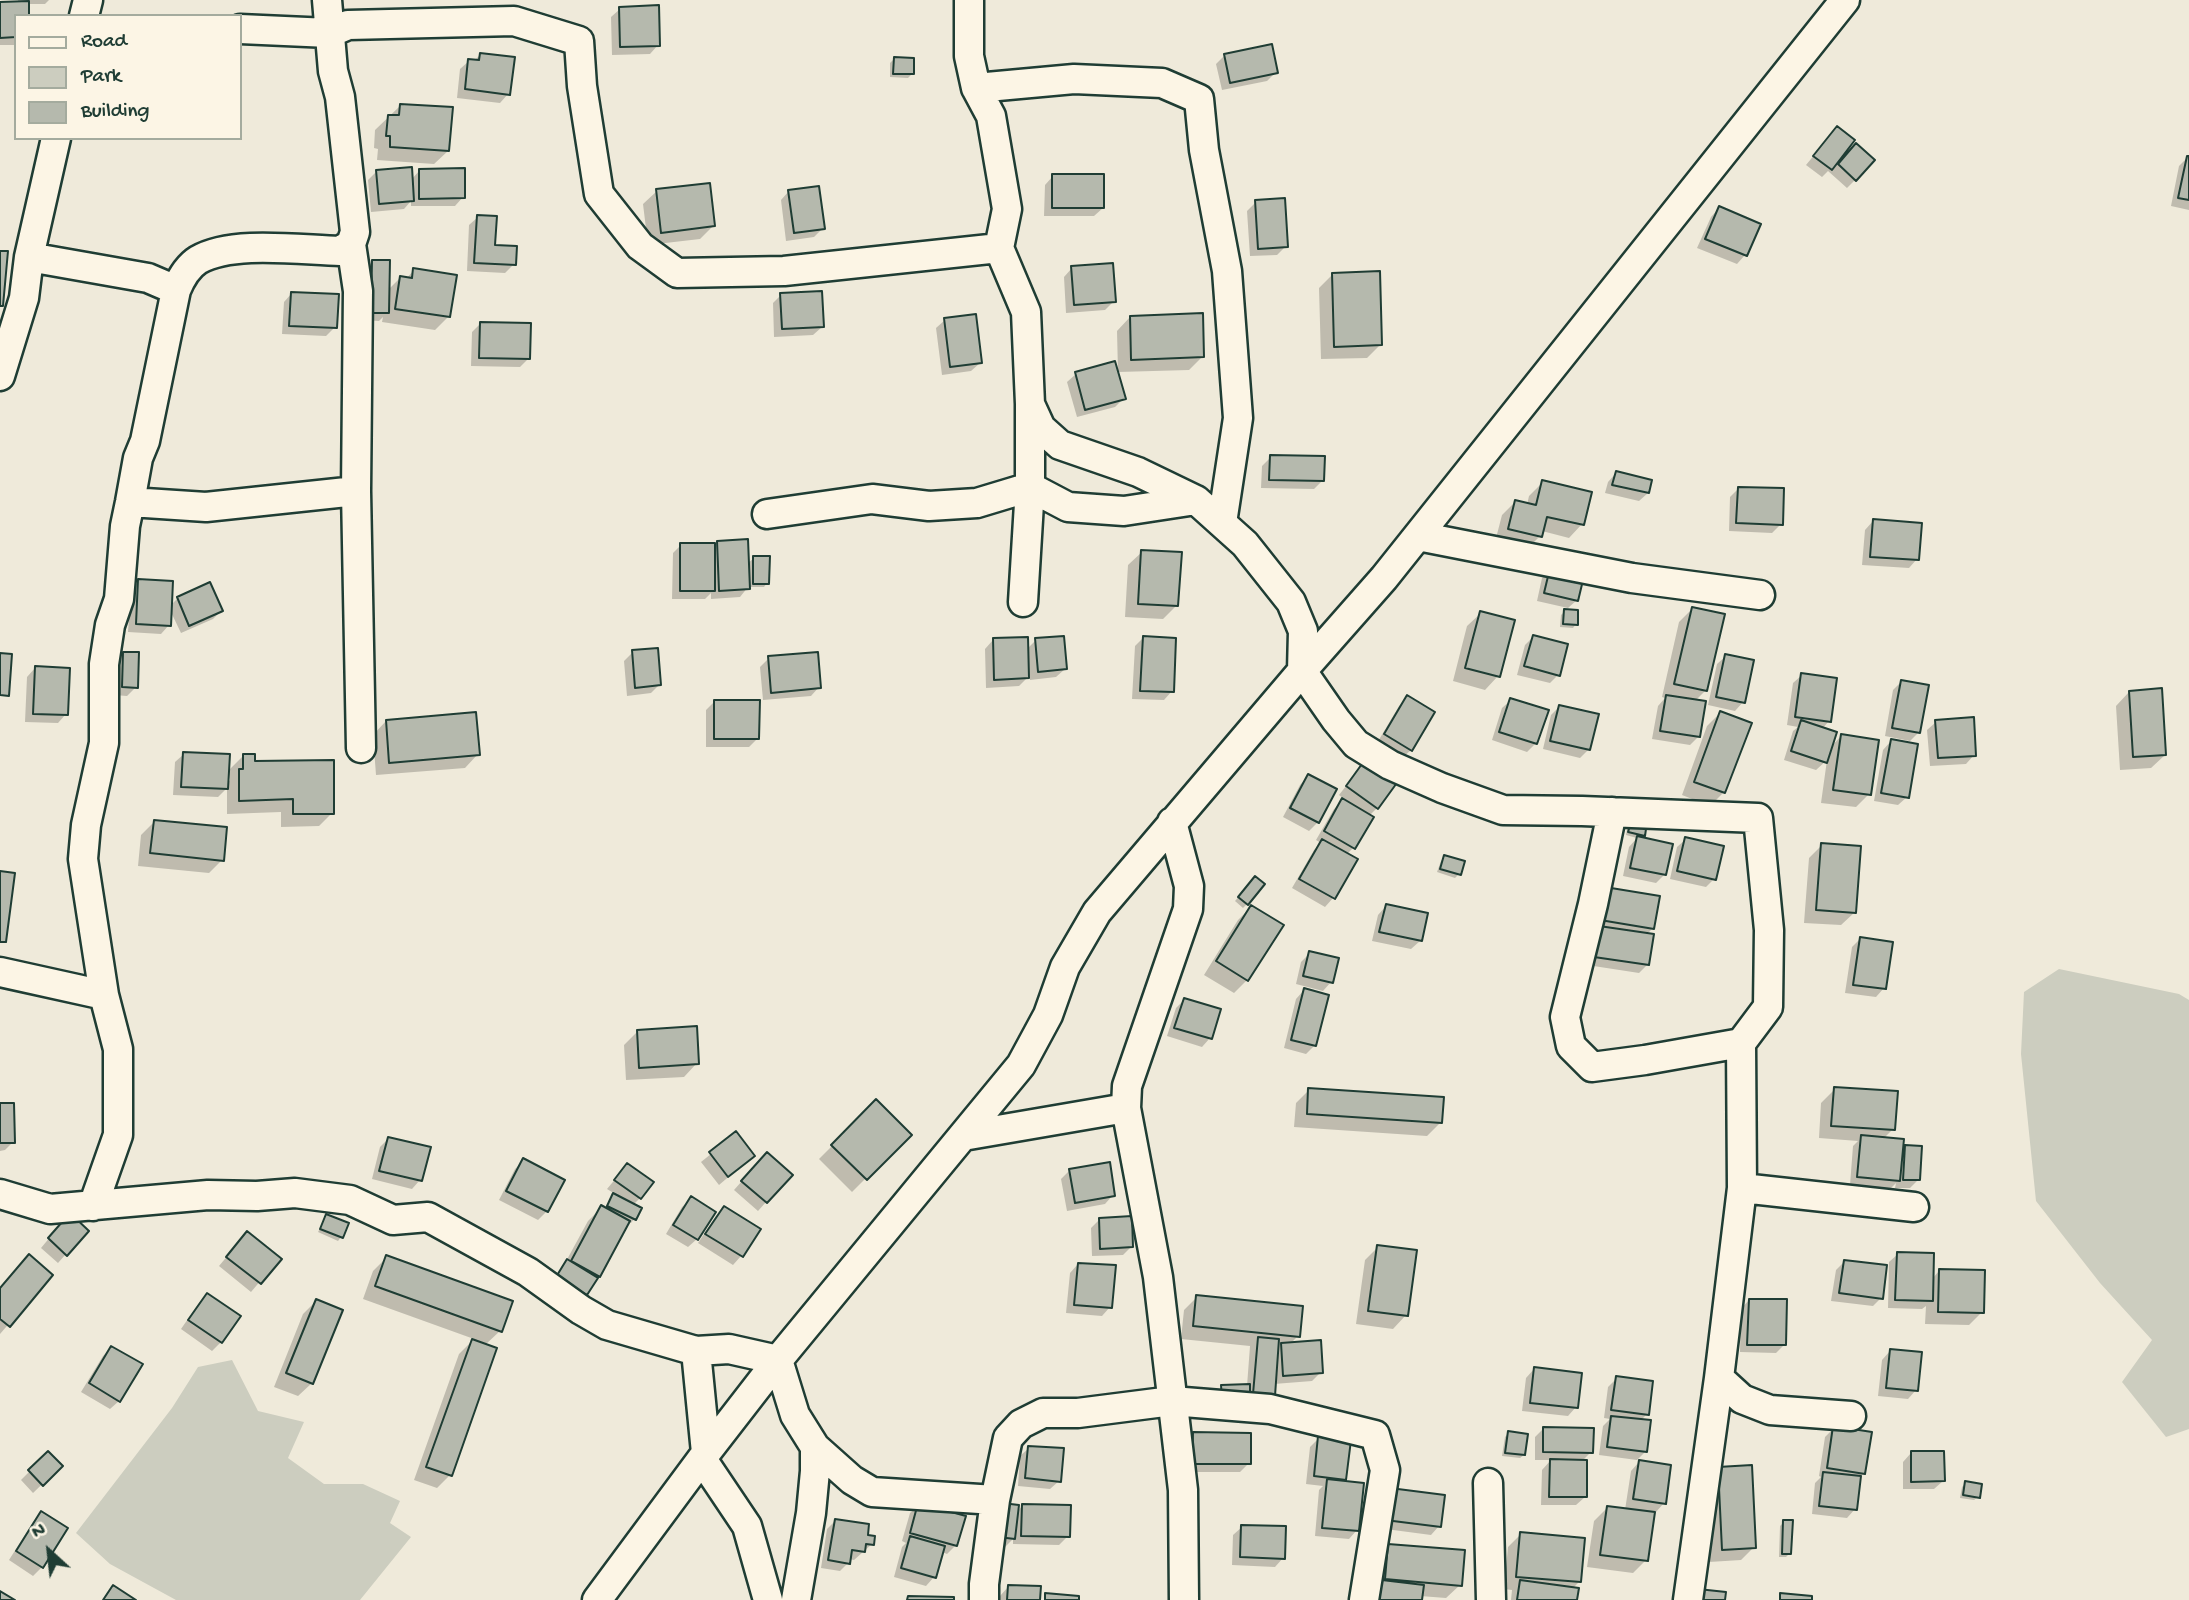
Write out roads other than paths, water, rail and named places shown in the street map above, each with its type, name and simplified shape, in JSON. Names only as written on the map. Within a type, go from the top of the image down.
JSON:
[{"type":"street","points":[[327,0],[333,71],[340,97],[355,232],[351,244],[358,291],[356,491],[361,748]]},
{"type":"street","points":[[969,0],[969,56],[976,88],[991,116],[1007,209],[999,248],[1026,312],[1030,487],[1023,601]]},
{"type":"street","points":[[597,1600],[778,1360],[1021,1065],[1048,1015],[1065,967],[1097,912],[1384,578],[1845,0]]},
{"type":"street","points":[[242,29],[329,33],[348,25],[514,22],[579,41],[582,86],[600,194],[640,246],[677,273],[784,271],[999,248]]},
{"type":"street","points":[[976,88],[1074,79],[1162,83],[1199,99],[1204,150],[1227,271],[1238,418],[1222,523]]},
{"type":"street","points":[[1,372],[24,298],[29,257],[56,140]]},
{"type":"street","points":[[93,1206],[118,1135],[118,1049],[104,995],[83,859],[86,825],[104,743],[104,664],[110,625],[118,599],[125,526],[176,290],[184,273],[197,261],[217,252],[239,248],[340,251],[351,244]]},
{"type":"street","points":[[29,257],[148,278],[176,290]]},
{"type":"street","points":[[1030,404],[1041,428],[1060,445],[1138,472],[1196,500],[1245,544],[1291,602],[1303,631],[1302,671],[1356,744],[1390,765],[1441,789],[1503,810],[1758,818],[1769,930],[1768,1007],[1741,1043],[1742,1188],[1688,1600]]},
{"type":"street","points":[[767,514],[872,499],[929,506],[976,503],[1030,487],[1068,508],[1124,511],[1196,500]]},
{"type":"street","points":[[130,502],[206,507],[356,491]]},
{"type":"street","points":[[1418,536],[1632,578],[1760,595]]},
{"type":"street","points":[[1612,812],[1565,1017],[1571,1046],[1592,1067],[1741,1043]]},
{"type":"street","points":[[1172,822],[1189,887],[1188,909],[1127,1086],[1126,1108],[1158,1277],[1183,1490],[1184,1600]]},
{"type":"street","points":[[0,972],[104,995]]},
{"type":"street","points":[[963,1136],[1126,1108]]},
{"type":"street","points":[[1742,1188],[1914,1207]]},
{"type":"street","points":[[0,1194],[50,1209],[208,1195],[257,1196],[295,1193],[350,1200],[393,1220],[428,1217],[528,1272],[607,1325],[696,1351],[729,1349],[778,1360]]},
{"type":"street","points":[[696,1351],[704,1456],[747,1526],[768,1600]]},
{"type":"street","points":[[778,1360],[795,1415],[815,1447],[852,1480],[872,1492],[995,1500]]},
{"type":"street","points":[[1719,1378],[1742,1399],[1770,1410],[1851,1416]]},
{"type":"street","points":[[984,1600],[995,1500],[1008,1438],[1021,1424],[1042,1413],[1078,1413],[1172,1401],[1270,1409],[1375,1435],[1385,1470],[1364,1600]]},
{"type":"street","points":[[796,1600],[811,1513],[815,1447]]},
{"type":"street","points":[[1488,1483],[1491,1600]]}]
